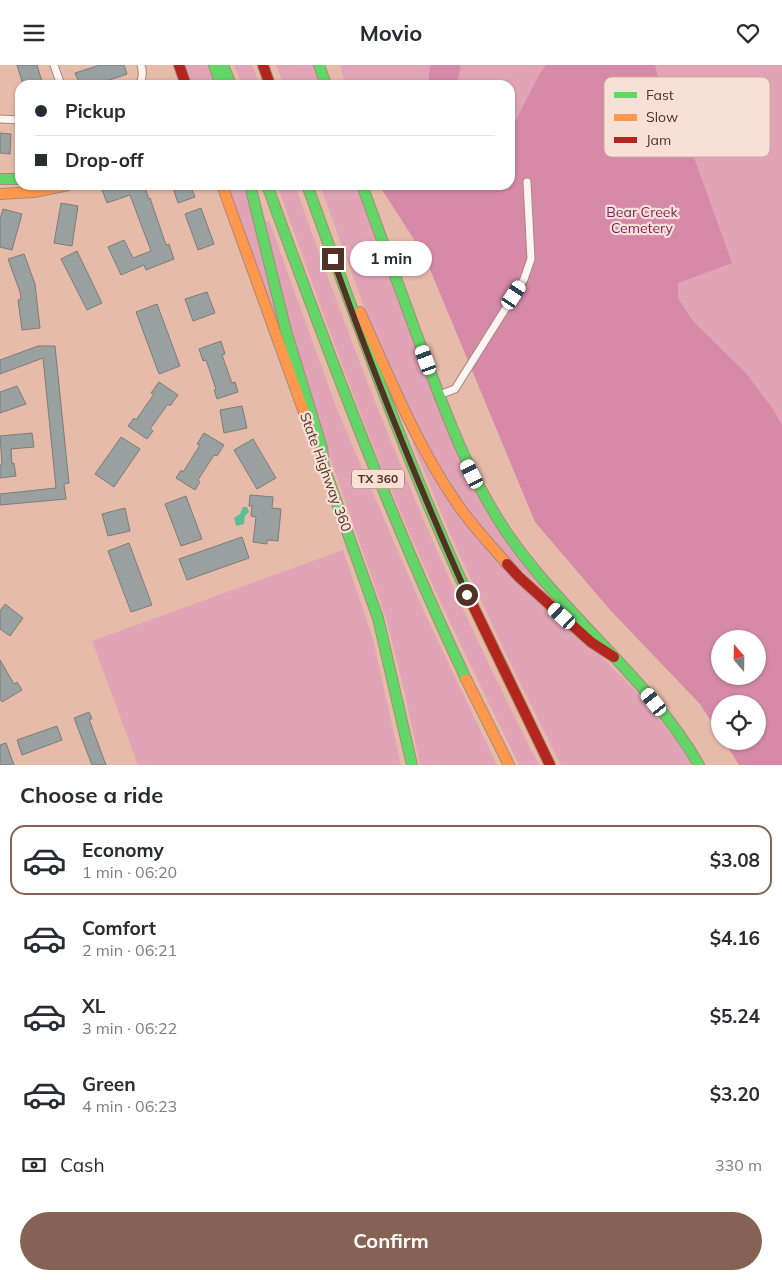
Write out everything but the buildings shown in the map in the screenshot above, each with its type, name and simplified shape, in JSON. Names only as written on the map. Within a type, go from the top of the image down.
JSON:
[{"type":"main road","points":[[179,65],[184,80]]},
{"type":"main road","points":[[214,65],[219,80]]},
{"type":"main road","points":[[223,65],[229,80]]},
{"type":"main road","points":[[263,65],[268,80]]},
{"type":"main road","points":[[318,65],[324,80]]},
{"type":"main road","points":[[0,179],[15,179]]},
{"type":"main road","points":[[0,194],[30,194],[52,190]]},
{"type":"main road","name":"State Highway 360","points":[[224,190],[383,635],[412,765]]},
{"type":"main road","points":[[251,190],[286,331],[322,448],[324,468]]},
{"type":"main road","name":"TX 360","points":[[269,190],[344,395],[392,514],[458,662],[510,765]]},
{"type":"main road","name":"TX 360","points":[[309,190],[388,409],[445,544],[490,643],[550,765]]},
{"type":"main road","points":[[364,190],[439,395],[466,462],[485,497],[506,532],[531,565],[642,688],[678,731],[700,765]]},
{"type":"main road","points":[[345,293],[361,313],[419,439],[456,502],[497,554],[591,643],[614,657]]},
{"type":"street","points":[[54,65],[58,80]]},
{"type":"street","points":[[140,80],[143,71],[141,65]]},
{"type":"street","points":[[0,119],[15,119]]},
{"type":"street","points":[[439,395],[455,389],[524,279],[531,259],[527,182]]},
{"type":"shaded area","points":[[184,65],[209,65],[214,80],[189,80]]},
{"type":"shaded area","points":[[234,65],[252,65],[258,80],[240,80]]},
{"type":"shaded area","points":[[276,65],[313,65],[318,80],[282,80]]},
{"type":"shaded area","points":[[340,65],[430,65],[428,80],[344,80]]},
{"type":"shaded area","points":[[461,65],[546,65],[515,121],[515,80],[458,80]]},
{"type":"shaded area","points":[[655,65],[782,65],[782,425],[773,409],[746,373],[693,321],[678,298],[666,157],[770,157],[770,77],[658,77]]},
{"type":"shaded area","points":[[229,190],[245,190],[278,318],[275,319]]},
{"type":"shaded area","points":[[279,190],[297,190],[321,259],[406,479],[437,552],[503,695],[539,765],[519,765],[455,632],[394,497],[334,342]]},
{"type":"shaded area","points":[[322,190],[358,190],[425,373],[469,478],[484,508],[508,543],[543,587],[541,588],[523,571],[521,573],[476,522],[429,449],[375,337]]},
{"type":"shaded area","points":[[269,221],[338,412],[426,616],[497,765],[420,765],[386,618],[300,372],[264,222]]},
{"type":"shaded area","points":[[416,440],[458,512],[633,688],[676,740],[692,765],[561,765],[453,541],[412,442]]},
{"type":"shaded area","points":[[243,507],[247,507],[249,512],[245,516],[244,524],[236,526],[234,518],[240,514]]},
{"type":"shaded area","points":[[343,550],[373,639],[401,765],[138,765],[92,641]]},
{"type":"green space","points":[[430,65],[461,65],[458,80],[428,80]]},
{"type":"green space","name":"Bear Creek Cemetery","points":[[546,65],[655,65],[658,77],[604,77],[604,157],[694,157],[732,263],[678,283],[678,298],[693,321],[746,373],[773,409],[782,425],[782,765],[739,765],[730,750],[766,750],[766,695],[711,695],[711,721],[700,704],[611,611],[535,522],[424,255],[382,190],[515,190],[515,121]]},
{"type":"traffic: fast","points":[[214,65],[219,80]]},
{"type":"traffic: fast","points":[[223,65],[229,80]]},
{"type":"traffic: fast","points":[[319,65],[324,80]]},
{"type":"traffic: fast","points":[[0,179],[15,179]]},
{"type":"traffic: fast","points":[[251,190],[286,331],[322,448],[324,468]]},
{"type":"traffic: fast","points":[[269,190],[361,434],[411,557],[466,679]]},
{"type":"traffic: fast","points":[[309,190],[402,440],[466,591]]},
{"type":"traffic: fast","points":[[364,190],[459,445],[493,512],[507,533],[554,592],[656,703],[699,765]]},
{"type":"traffic: fast","points":[[322,461],[378,618],[412,765]]},
{"type":"traffic: slow","points":[[0,194],[44,190]]},
{"type":"traffic: slow","points":[[224,190],[310,429]]},
{"type":"traffic: slow","points":[[360,312],[428,457],[468,519],[507,564]]},
{"type":"traffic: slow","points":[[466,679],[509,765]]},
{"type":"traffic: jam","points":[[179,65],[184,80]]},
{"type":"traffic: jam","points":[[263,65],[268,80]]},
{"type":"traffic: jam","points":[[507,564],[591,642],[614,657]]},
{"type":"traffic: jam","points":[[466,591],[550,765]]},
{"type":"route","points":[[333,259],[403,445],[467,595]]}]
